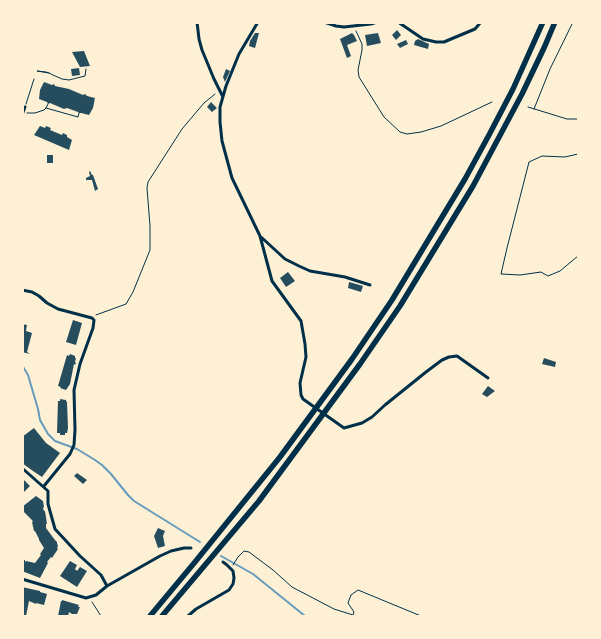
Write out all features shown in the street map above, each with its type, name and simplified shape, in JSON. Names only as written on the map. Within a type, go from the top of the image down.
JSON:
[{"type":"highway","points":[[150,616],[280,457],[352,359],[392,300],[465,179],[513,89],[544,22]]},
{"type":"highway","points":[[162,616],[259,501],[360,364],[400,306],[473,186],[522,94],[554,22]]},
{"type":"street","points":[[197,22],[202,50],[223,97]]},
{"type":"street","points":[[258,22],[239,54],[223,97],[220,108],[220,122],[226,160],[237,191],[250,213],[260,236],[272,281],[301,322],[306,357],[300,383],[303,399],[344,428],[362,423],[372,417],[385,404],[426,372],[442,360],[450,357],[457,356],[488,378]]},
{"type":"street","points":[[324,22],[336,26],[354,26],[377,22]]},
{"type":"street","points":[[398,22],[423,39],[444,42],[475,28],[481,22]]},
{"type":"street","points":[[23,114],[26,107]]},
{"type":"street","points":[[260,236],[285,259],[298,266],[310,271],[344,277],[370,285]]},
{"type":"street","points":[[22,290],[32,292],[58,309],[94,320],[74,390],[76,430],[74,445],[70,454],[44,486]]},
{"type":"street","points":[[22,468],[48,491],[48,504],[55,529],[101,575],[106,586]]},
{"type":"street","points":[[22,579],[86,598],[96,595],[106,586],[160,556],[184,548],[191,548]]},
{"type":"street","points":[[188,616],[196,609],[228,590],[233,584],[233,571],[222,562]]},
{"type":"path","points":[[534,109],[550,69],[573,22]]},
{"type":"path","points":[[354,26],[362,44],[358,70],[359,77],[384,117],[400,132],[407,134],[434,128],[492,102]]},
{"type":"path","points":[[49,73],[69,80],[85,76],[86,69]]},
{"type":"path","points":[[26,107],[34,79]]},
{"type":"path","points":[[92,318],[98,314],[124,306],[129,300],[150,250],[148,182],[182,130],[204,102],[219,91]]},
{"type":"path","points":[[23,114],[35,113],[46,108],[48,104]]},
{"type":"path","points":[[528,107],[568,119],[578,119]]},
{"type":"path","points":[[46,108],[78,117],[79,113]]},
{"type":"path","points":[[63,113],[64,109]]},
{"type":"path","points":[[578,154],[565,157],[542,156],[529,162],[501,274],[520,275],[542,272],[548,276],[560,271],[578,256]]},
{"type":"path","points":[[231,568],[244,551],[249,552],[292,587],[334,609],[353,615],[354,612],[348,603],[351,595],[358,590],[421,616]]},
{"type":"path","points":[[90,597],[101,616]]},
{"type":"building","points":[[397,30],[401,35],[396,40],[392,35]]},
{"type":"building","points":[[255,33],[259,33],[255,48],[249,46]]},
{"type":"building","points":[[352,33],[357,41],[347,45],[351,56],[347,58],[340,39]]},
{"type":"building","points":[[378,33],[381,43],[367,46],[365,35]]},
{"type":"building","points":[[418,39],[429,44],[428,49],[414,45]]},
{"type":"building","points":[[406,40],[408,44],[400,48],[397,44]]},
{"type":"building","points":[[84,51],[90,66],[80,67],[72,52]]},
{"type":"building","points":[[79,68],[80,75],[72,76],[71,69]]},
{"type":"building","points":[[226,69],[230,71],[225,82],[223,77]]},
{"type":"building","points":[[44,82],[95,98],[89,115],[48,104],[39,99],[40,90]]},
{"type":"building","points":[[211,102],[217,108],[212,112],[207,107]]},
{"type":"building","points":[[40,126],[45,128],[46,126],[51,128],[50,130],[67,135],[72,140],[69,150],[34,135]]},
{"type":"building","points":[[47,155],[53,155],[53,163],[47,163]]},
{"type":"building","points":[[90,171],[98,189],[95,191],[92,180],[86,180],[90,176]]},
{"type":"building","points":[[288,272],[295,281],[286,287],[280,278]]},
{"type":"building","points":[[349,282],[363,286],[361,292],[348,288]]},
{"type":"building","points":[[73,320],[82,323],[76,345],[66,342]]},
{"type":"building","points":[[22,324],[27,325],[26,331],[32,333],[27,352],[30,354],[22,352]]},
{"type":"building","points":[[70,354],[75,356],[76,363],[74,364],[70,384],[66,390],[58,386],[67,355],[69,356]]},
{"type":"building","points":[[544,358],[556,362],[555,367],[542,364]]},
{"type":"building","points":[[488,386],[495,391],[487,397],[482,394]]},
{"type":"building","points":[[60,399],[67,402],[68,428],[65,435],[57,433],[58,401]]},
{"type":"building","points":[[34,428],[46,443],[60,453],[42,477],[22,463],[22,437]]},
{"type":"building","points":[[77,473],[87,480],[83,484],[74,476]]},
{"type":"building","points":[[22,478],[30,486],[22,494]]},
{"type":"building","points":[[36,496],[43,501],[46,528],[58,546],[52,558],[47,562],[40,578],[22,571],[22,560],[35,563],[44,548],[34,531],[32,520],[22,510],[22,507]]},
{"type":"building","points":[[158,528],[165,531],[163,536],[165,546],[158,548],[154,536]]},
{"type":"building","points":[[70,561],[77,565],[75,569],[77,571],[80,567],[87,571],[77,587],[60,576]]},
{"type":"building","points":[[22,587],[47,594],[44,605],[29,601],[26,616],[22,616]]},
{"type":"building","points":[[62,600],[79,605],[77,614],[69,612],[68,616],[58,616]]},
{"type":"waterway","points":[[22,365],[28,375],[40,420],[48,434],[55,441],[77,449],[95,460],[111,474],[134,501],[200,542]]},
{"type":"waterway","points":[[221,556],[253,574],[305,616]]}]
